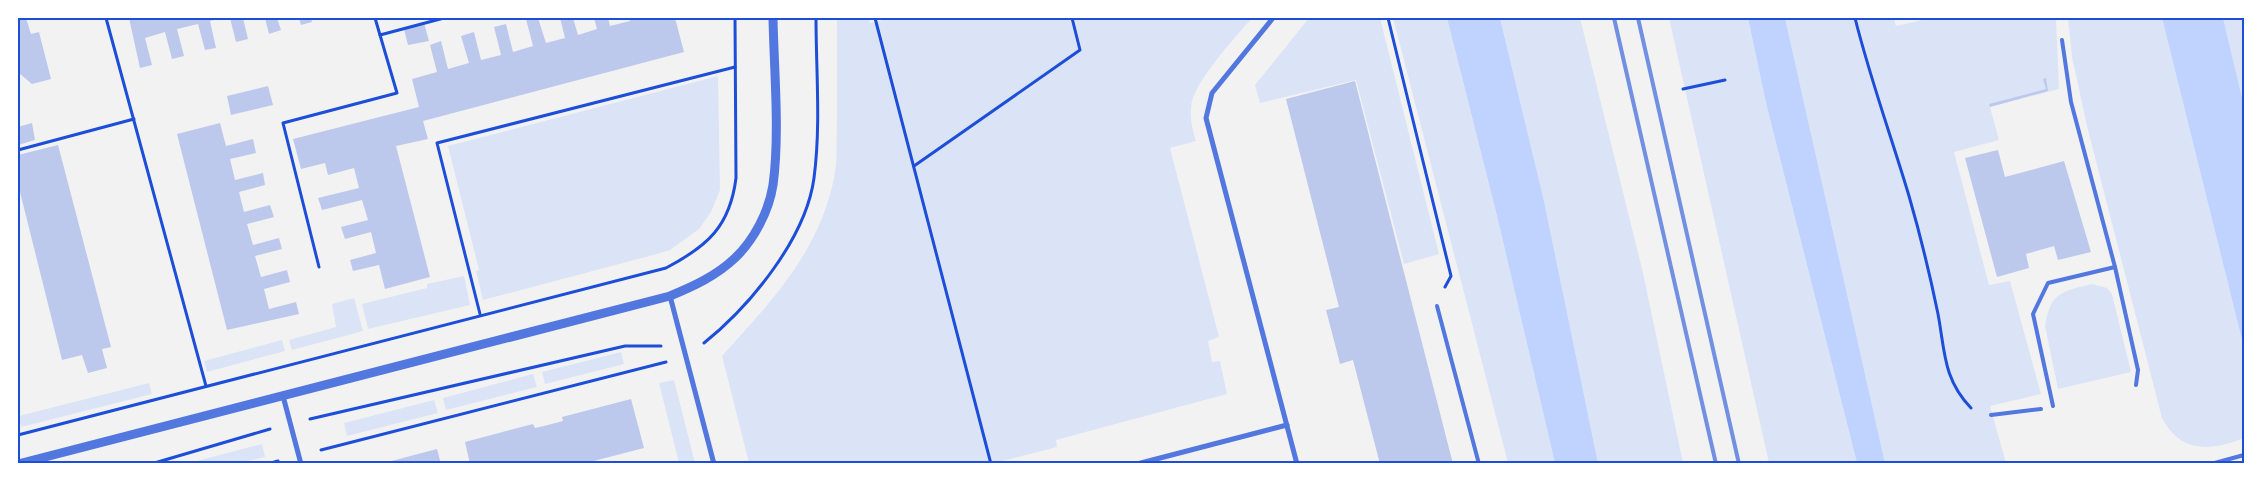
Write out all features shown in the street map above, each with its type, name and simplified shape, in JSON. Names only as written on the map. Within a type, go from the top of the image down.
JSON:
[{"type":"street","points":[[18,464],[670,296],[705,281],[736,258],[758,226],[767,206],[773,185],[775,141],[773,18]]},
{"type":"street","points":[[1273,18],[1212,93],[1206,118],[1297,464]]},
{"type":"street","points":[[670,296],[688,356],[714,464]]},
{"type":"street","points":[[283,396],[301,464]]},
{"type":"street","points":[[1137,464],[1287,425]]},
{"type":"lane","points":[[2062,40],[2072,102],[2115,267],[2138,370],[2136,385]]},
{"type":"lane","points":[[2053,406],[2033,314],[2048,283],[2115,267]]},
{"type":"lane","points":[[1437,306],[1479,464]]},
{"type":"lane","points":[[1991,415],[2041,409]]},
{"type":"lane","points":[[2211,464],[2244,455]]},
{"type":"path","points":[[106,18],[213,413]]},
{"type":"path","points":[[319,267],[283,123],[397,93],[375,18]]},
{"type":"path","points":[[380,35],[444,18]]},
{"type":"path","points":[[18,435],[480,314],[666,268],[688,256],[703,246],[717,232],[734,199],[735,18]]},
{"type":"path","points":[[267,464],[688,356],[715,335],[761,284],[792,240],[811,191],[817,142],[816,18]]},
{"type":"path","points":[[875,18],[991,464]]},
{"type":"path","points":[[914,166],[1080,50],[1072,18]]},
{"type":"path","points":[[1388,18],[1451,276],[1437,306]]},
{"type":"path","points":[[1855,18],[1872,83],[1909,197],[1938,314],[1950,379],[1959,396],[1977,415],[1991,415]]},
{"type":"path","points":[[480,314],[437,143],[735,67]]},
{"type":"path","points":[[1683,89],[1724,80]]},
{"type":"path","points":[[18,150],[134,119]]},
{"type":"path","points":[[151,464],[290,424],[625,346],[662,346],[683,341]]},
{"type":"shaded area","points":[[837,18],[869,18],[870,23],[892,18],[1252,18],[1207,73],[1193,97],[1191,116],[1196,141],[1170,148],[1219,337],[1208,341],[1212,362],[1220,361],[1227,394],[1056,440],[1057,447],[994,463],[749,463],[722,356],[758,316],[791,274],[805,253],[827,205],[834,178],[836,157]]},
{"type":"shaded area","points":[[1309,18],[1380,18],[1439,254],[1404,264],[1356,80],[1260,103],[1255,85]]},
{"type":"shaded area","points":[[1393,18],[1447,18],[1497,216],[1555,463],[1508,463]]},
{"type":"shaded area","points":[[1500,18],[1580,18],[1643,273],[1683,463],[1598,463],[1544,201]]},
{"type":"shaded area","points":[[1669,18],[1748,18],[1766,103],[1857,463],[1769,463]]},
{"type":"shaded area","points":[[1785,18],[1894,18],[1896,26],[1931,18],[2056,18],[2059,89],[1990,107],[1999,140],[1954,152],[1989,285],[2010,281],[2041,394],[1990,406],[2006,463],[1885,463]]},
{"type":"shaded area","points":[[2068,18],[2162,18],[2244,348],[2244,438],[2209,447],[2188,444],[2170,430],[2162,418],[2087,126],[2072,57]]},
{"type":"shaded area","points":[[2223,18],[2244,18],[2244,106]]},
{"type":"shaded area","points":[[718,76],[720,190],[711,212],[699,229],[670,250],[483,300],[476,271],[479,270],[448,146]]},
{"type":"shaded area","points":[[464,276],[470,305],[368,329],[362,304],[427,288],[427,284]]},
{"type":"shaded area","points":[[2092,284],[2107,288],[2112,294],[2131,372],[2058,389],[2045,326],[2047,315],[2050,306],[2060,295],[2066,291]]},
{"type":"shaded area","points":[[354,298],[363,331],[292,350],[289,340],[336,327],[332,304]]},
{"type":"shaded area","points":[[282,340],[285,351],[207,372],[204,361]]},
{"type":"shaded area","points":[[621,352],[624,364],[545,384],[542,372]]},
{"type":"shaded area","points":[[533,374],[537,387],[446,410],[443,398]]},
{"type":"shaded area","points":[[674,380],[695,463],[679,463],[659,383]]},
{"type":"shaded area","points":[[149,383],[152,394],[21,427],[19,416]]},
{"type":"shaded area","points":[[434,400],[438,413],[347,436],[344,423]]},
{"type":"shaded area","points":[[262,444],[265,457],[239,463],[189,463]]},
{"type":"water","points":[[1447,18],[1500,18],[1544,201],[1598,463],[1555,463],[1497,216]]},
{"type":"water","points":[[1748,18],[1785,18],[1885,463],[1857,463],[1766,103]]},
{"type":"water","points":[[2162,18],[2223,18],[2244,106],[2244,348]]},
{"type":"building","points":[[18,18],[26,18],[31,34],[39,32],[51,79],[32,84],[19,73]]},
{"type":"building","points":[[129,18],[221,18],[210,21],[216,48],[205,50],[198,24],[177,29],[184,56],[172,59],[165,32],[145,38],[152,65],[140,68]]},
{"type":"building","points":[[230,18],[243,18],[248,39],[236,42]]},
{"type":"building","points":[[265,18],[277,18],[281,30],[269,34]]},
{"type":"building","points":[[299,18],[311,18],[312,22],[301,25]]},
{"type":"building","points":[[538,18],[546,43],[565,38],[560,18],[573,18],[578,35],[597,29],[594,18],[608,18],[610,26],[630,21],[629,18],[675,18],[684,52],[423,121],[428,139],[396,146],[430,277],[385,289],[379,265],[353,271],[350,260],[376,253],[371,232],[345,239],[341,227],[368,220],[362,200],[322,210],[318,198],[359,188],[354,168],[328,175],[325,163],[301,169],[293,139],[419,107],[412,79],[437,72],[430,45],[441,41],[448,69],[469,63],[461,36],[474,32],[481,60],[501,55],[494,27],[506,24],[513,52],[533,46],[526,19]]},
{"type":"building","points":[[424,23],[429,41],[408,45],[404,29]]},
{"type":"building","points":[[2046,78],[2048,91],[1990,107],[1989,104],[2046,89],[2043,79]]},
{"type":"building","points":[[1355,81],[1453,464],[1380,464],[1353,360],[1340,364],[1326,310],[1339,307],[1286,99]]},
{"type":"building","points":[[268,86],[273,105],[231,115],[227,96]]},
{"type":"building","points":[[32,123],[35,140],[18,145],[18,127]]},
{"type":"building","points":[[220,123],[226,146],[253,139],[256,153],[230,159],[235,180],[263,173],[265,185],[239,192],[244,212],[270,205],[274,217],[247,224],[253,245],[279,238],[282,249],[255,256],[261,277],[287,270],[290,282],[264,289],[269,309],[296,302],[299,314],[227,330],[177,134]]},
{"type":"building","points":[[58,145],[111,347],[102,349],[107,368],[88,373],[82,355],[62,360],[18,184],[18,155]]},
{"type":"building","points":[[1998,150],[2005,177],[2064,161],[2091,252],[2058,260],[2054,246],[2026,254],[2029,268],[1997,277],[1965,158]]},
{"type":"building","points":[[631,399],[644,448],[582,464],[470,464],[465,442],[533,424],[535,428],[548,425],[563,421],[562,417]]},
{"type":"building","points":[[437,449],[441,464],[384,464],[384,463]]},
{"type":"railway","points":[[1614,18],[1716,464]]},
{"type":"railway","points":[[1638,18],[1739,464]]}]
